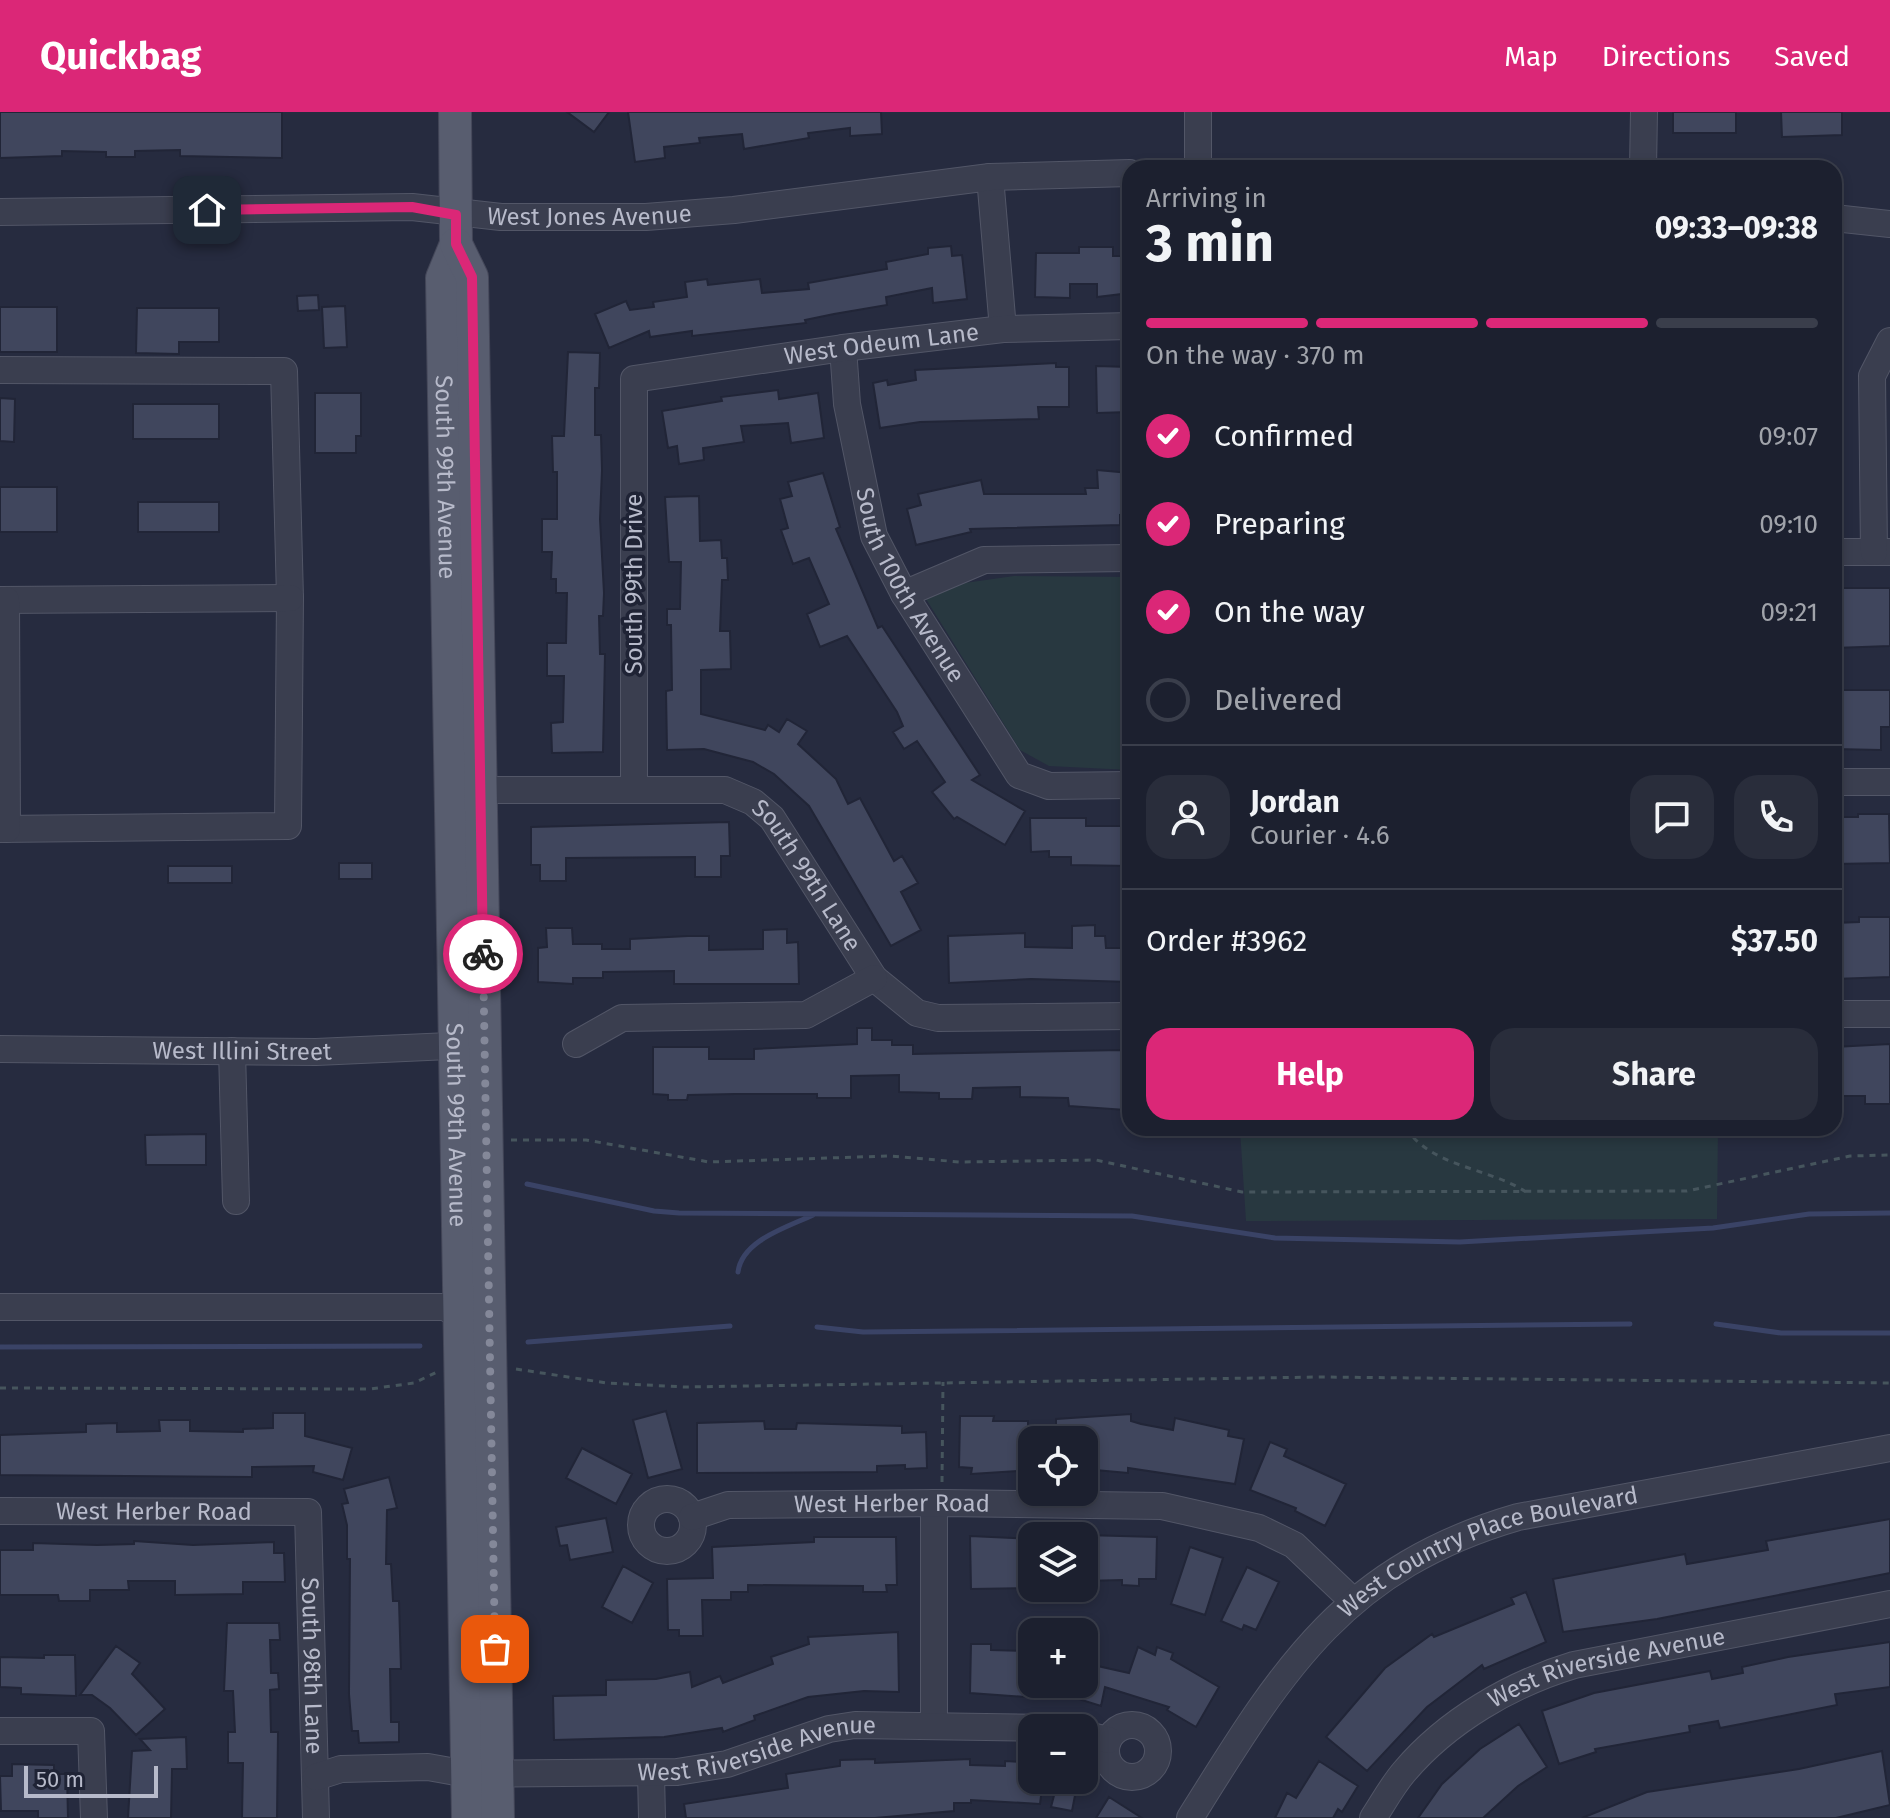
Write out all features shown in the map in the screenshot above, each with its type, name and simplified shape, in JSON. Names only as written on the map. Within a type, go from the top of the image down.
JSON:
[{"type":"main road","name":"South 99th Avenue","points":[[455,112],[456,229],[472,277],[466,790],[482,1774],[498,1818]]},
{"type":"main road","name":"South 99th Avenue","points":[[468,1818],[482,1774]]},
{"type":"street","points":[[1198,112],[1198,160]]},
{"type":"street","points":[[1643,160],[1644,112]]},
{"type":"street","name":"West Jones Avenue","points":[[0,212],[412,207],[456,229],[688,214],[990,177],[1122,173]]},
{"type":"street","points":[[990,177],[1003,329]]},
{"type":"street","points":[[1842,219],[1890,224]]},
{"type":"street","name":"West Odeum Lane","points":[[634,379],[843,348],[1003,329],[1122,326]]},
{"type":"street","points":[[1842,552],[1882,552],[1872,376],[1890,341]]},
{"type":"street","name":"South 100th Avenue","points":[[843,348],[847,404],[874,536],[904,594],[1019,775],[1049,786],[1122,785]]},
{"type":"street","points":[[0,370],[284,371],[290,598],[288,826],[4,829],[3,600],[290,598]]},
{"type":"street","name":"South 99th Drive","points":[[634,379],[634,789]]},
{"type":"street","points":[[904,594],[984,560],[1122,558]]},
{"type":"street","points":[[1842,782],[1890,782]]},
{"type":"street","points":[[466,790],[634,789]]},
{"type":"street","name":"South 99th Lane","points":[[634,789],[725,790],[753,802],[772,818],[874,978],[917,1013],[938,1018],[1122,1016]]},
{"type":"street","points":[[576,1044],[622,1018],[806,1015],[874,978]]},
{"type":"street","points":[[1842,1014],[1890,1014]]},
{"type":"street","name":"West Illini Street","points":[[0,1049],[232,1051],[470,1045]]},
{"type":"street","points":[[232,1051],[236,1201]]},
{"type":"street","points":[[0,1307],[445,1307],[473,1346]]},
{"type":"street","name":"West Country Place Boulevard","points":[[1190,1818],[1288,1668],[1319,1632],[1353,1601],[1420,1555],[1464,1534],[1504,1521],[1890,1448]]},
{"type":"street","points":[[934,1725],[938,1503]]},
{"type":"street","name":"West Herber Road","points":[[692,1517],[728,1505],[938,1503],[1162,1506],[1222,1517],[1259,1528],[1294,1545],[1353,1601]]},
{"type":"street","name":"West Herber Road","points":[[0,1511],[308,1512]]},
{"type":"street","name":"South 98th Lane","points":[[308,1512],[316,1818]]},
{"type":"street","name":"West Riverside Avenue","points":[[1373,1818],[1404,1772],[1430,1746],[1473,1712],[1532,1677],[1574,1665],[1890,1604]]},
{"type":"street","name":"West Riverside Avenue","points":[[316,1777],[341,1786],[428,1785],[482,1774],[651,1774],[727,1764],[829,1729],[934,1725],[1018,1727]]},
{"type":"street","points":[[0,1731],[91,1731],[94,1818]]},
{"type":"street","points":[[651,1774],[652,1818]]},
{"type":"path","points":[[1413,1136],[1448,1160],[1514,1184],[1526,1192]]},
{"type":"path","points":[[503,1140],[586,1140],[709,1162],[876,1156],[960,1162],[1096,1160],[1242,1192],[1687,1191],[1850,1156],[1890,1155]]},
{"type":"path","points":[[0,1388],[370,1389],[414,1383],[444,1369],[473,1346],[515,1368],[607,1383],[685,1387],[943,1382],[1146,1383],[1335,1377],[1890,1383]]},
{"type":"path","points":[[938,1503],[943,1382]]},
{"type":"shaded area","points":[[1014,576],[1122,577],[1122,770],[1049,766],[1020,750],[926,599],[965,583]]},
{"type":"shaded area","points":[[1240,1136],[1718,1136],[1717,1219],[1246,1221]]},
{"type":"building","points":[[0,112],[282,112],[282,158],[180,156],[180,150],[135,151],[135,157],[106,157],[106,152],[62,151],[62,156],[0,158]]},
{"type":"building","points":[[567,112],[609,112],[594,132]]},
{"type":"building","points":[[628,112],[881,112],[882,134],[850,136],[850,128],[808,133],[809,138],[744,149],[742,134],[699,138],[700,143],[664,147],[665,158],[635,162]]},
{"type":"building","points":[[1673,112],[1736,112],[1736,133],[1673,133]]},
{"type":"building","points":[[1781,112],[1842,112],[1842,135],[1782,137]]},
{"type":"building","points":[[951,246],[952,256],[962,255],[967,299],[933,303],[932,288],[886,297],[887,305],[805,320],[806,323],[692,336],[692,331],[650,337],[649,331],[609,348],[595,314],[626,301],[630,310],[654,307],[653,302],[687,297],[685,282],[707,279],[708,285],[760,279],[762,293],[809,289],[808,283],[887,269],[886,262],[928,254],[928,248]]},
{"type":"building","points":[[1079,247],[1113,247],[1113,256],[1122,256],[1122,294],[1097,297],[1097,284],[1070,284],[1070,298],[1035,297],[1036,253],[1079,253]]},
{"type":"building","points":[[318,295],[319,310],[298,311],[297,296]]},
{"type":"building","points":[[345,306],[347,347],[324,348],[322,307]]},
{"type":"building","points":[[0,307],[57,307],[57,352],[0,352]]},
{"type":"building","points":[[137,308],[219,308],[219,342],[179,342],[179,354],[136,353]]},
{"type":"building","points":[[568,352],[600,353],[599,388],[595,388],[595,435],[601,435],[602,470],[600,519],[604,593],[603,616],[599,616],[600,654],[605,654],[603,752],[552,753],[551,723],[563,722],[564,676],[547,676],[547,643],[566,643],[567,593],[556,593],[556,579],[551,579],[552,552],[542,552],[542,519],[557,519],[557,472],[553,472],[552,436],[564,436]]},
{"type":"building","points":[[1056,363],[1056,367],[1069,367],[1069,407],[1038,407],[1039,419],[920,422],[880,428],[873,383],[887,380],[888,385],[916,380],[915,370]]},
{"type":"building","points":[[1096,366],[1122,367],[1122,412],[1097,413]]},
{"type":"building","points":[[778,390],[779,399],[818,393],[824,438],[791,443],[788,423],[741,426],[744,442],[703,448],[704,460],[679,464],[677,446],[668,448],[662,411],[722,401],[721,397]]},
{"type":"building","points":[[315,393],[361,393],[361,436],[356,436],[356,453],[315,453]]},
{"type":"building","points":[[0,398],[15,399],[14,442],[0,441]]},
{"type":"building","points":[[133,404],[219,404],[219,439],[133,439]]},
{"type":"building","points":[[1097,470],[1122,472],[1120,525],[970,529],[971,532],[916,545],[907,509],[921,505],[918,494],[981,480],[984,494],[1086,494],[1085,488],[1098,488]]},
{"type":"building","points":[[823,473],[840,527],[836,529],[878,628],[882,626],[980,775],[972,780],[1025,811],[1005,845],[957,817],[954,819],[932,792],[945,782],[917,741],[904,749],[893,732],[903,726],[897,712],[847,636],[820,647],[807,614],[829,604],[809,558],[793,564],[781,530],[788,528],[780,499],[792,496],[788,482]]},
{"type":"building","points":[[0,487],[57,487],[57,532],[0,532]]},
{"type":"building","points":[[699,496],[700,541],[721,540],[722,558],[727,558],[728,580],[722,580],[720,631],[730,631],[731,669],[701,670],[701,714],[765,730],[768,725],[779,732],[787,719],[807,731],[798,744],[836,779],[848,804],[860,798],[894,861],[902,856],[918,883],[901,892],[921,930],[891,946],[809,806],[774,774],[753,762],[704,749],[667,750],[666,691],[672,690],[671,625],[667,625],[667,609],[680,609],[681,562],[669,562],[665,497]]},
{"type":"building","points":[[138,502],[219,502],[219,532],[138,532]]},
{"type":"building","points":[[1842,588],[1890,588],[1890,646],[1842,648]]},
{"type":"building","points":[[1842,690],[1890,690],[1890,727],[1881,727],[1881,750],[1842,749]]},
{"type":"building","points":[[1858,814],[1889,814],[1890,863],[1842,864],[1842,817],[1858,817]]},
{"type":"building","points":[[1030,818],[1086,818],[1086,826],[1122,826],[1122,866],[1071,865],[1071,857],[1049,857],[1049,851],[1031,852]]},
{"type":"building","points":[[729,822],[730,856],[721,856],[721,877],[695,877],[695,857],[566,858],[566,881],[540,881],[540,865],[531,865],[531,827]]},
{"type":"building","points":[[339,863],[372,863],[372,879],[339,879]]},
{"type":"building","points":[[168,866],[232,866],[232,883],[168,883]]},
{"type":"building","points":[[1859,917],[1890,917],[1890,977],[1842,979],[1842,923],[1859,922]]},
{"type":"building","points":[[1095,925],[1095,936],[1105,936],[1106,948],[1122,948],[1122,982],[1031,979],[949,983],[948,936],[1025,933],[1025,947],[1072,948],[1072,926]]},
{"type":"building","points":[[546,928],[572,928],[573,944],[602,944],[602,949],[630,949],[630,939],[709,936],[709,950],[763,949],[763,930],[787,929],[787,943],[798,942],[799,984],[674,984],[674,971],[603,972],[603,978],[573,978],[573,984],[538,982],[538,948],[547,947]]},
{"type":"building","points":[[857,1028],[872,1028],[872,1040],[892,1040],[892,1045],[913,1045],[913,1054],[1122,1050],[1122,1110],[1069,1106],[1068,1098],[1020,1097],[1020,1087],[973,1088],[972,1099],[939,1099],[939,1093],[899,1092],[899,1075],[851,1076],[851,1098],[817,1098],[817,1094],[735,1094],[688,1095],[687,1100],[668,1100],[668,1095],[653,1094],[653,1047],[709,1047],[709,1059],[754,1059],[754,1049],[857,1044]]},
{"type":"building","points":[[1890,1044],[1890,1104],[1865,1104],[1865,1096],[1842,1096],[1842,1047]]},
{"type":"building","points":[[206,1134],[206,1165],[146,1165],[145,1135]]},
{"type":"building","points":[[666,1411],[682,1469],[648,1478],[633,1420]]},
{"type":"building","points":[[273,1413],[305,1413],[305,1436],[352,1448],[343,1480],[313,1472],[314,1466],[252,1467],[252,1477],[0,1475],[0,1435],[86,1432],[86,1424],[117,1423],[117,1432],[160,1431],[159,1420],[190,1420],[190,1431],[243,1432],[243,1429],[273,1428]]},
{"type":"building","points":[[1131,1414],[1131,1421],[1173,1430],[1175,1418],[1229,1430],[1228,1436],[1244,1439],[1235,1484],[1128,1468],[1128,1473],[1098,1470],[1098,1426],[1056,1426],[1056,1419]]},
{"type":"building","points":[[960,1416],[994,1416],[993,1421],[1028,1421],[1028,1426],[1018,1426],[1018,1471],[971,1474],[972,1468],[959,1467]]},
{"type":"building","points":[[764,1421],[765,1429],[796,1429],[797,1423],[902,1426],[902,1433],[926,1432],[927,1468],[905,1469],[905,1465],[877,1466],[877,1472],[697,1473],[697,1423]]},
{"type":"building","points":[[1270,1442],[1287,1449],[1284,1456],[1346,1484],[1325,1526],[1295,1511],[1296,1508],[1250,1490]]},
{"type":"building","points":[[582,1448],[632,1474],[616,1504],[566,1478]]},
{"type":"building","points":[[389,1477],[397,1508],[387,1510],[386,1564],[391,1564],[393,1601],[399,1601],[401,1669],[390,1669],[391,1722],[399,1722],[399,1742],[359,1743],[358,1731],[352,1731],[349,1694],[350,1559],[347,1559],[347,1525],[342,1504],[348,1503],[344,1489]]},
{"type":"building","points":[[606,1518],[613,1552],[570,1560],[567,1545],[560,1546],[556,1527]]},
{"type":"building","points":[[1890,1519],[1890,1573],[1657,1619],[1563,1632],[1553,1579],[1685,1554],[1687,1564],[1768,1550],[1766,1541]]},
{"type":"building","points":[[1098,1535],[1157,1537],[1156,1579],[1139,1579],[1139,1586],[1122,1585],[1122,1580],[1098,1581]]},
{"type":"building","points":[[970,1536],[1018,1538],[1018,1588],[971,1589]]},
{"type":"building","points":[[814,1537],[896,1537],[897,1585],[886,1585],[887,1592],[863,1592],[863,1586],[748,1585],[748,1592],[731,1592],[731,1600],[702,1600],[703,1636],[679,1636],[679,1630],[668,1630],[667,1579],[713,1578],[712,1547],[814,1542]]},
{"type":"building","points":[[134,1541],[193,1545],[274,1542],[274,1553],[284,1553],[285,1582],[243,1582],[243,1594],[175,1595],[175,1581],[128,1581],[129,1590],[90,1590],[90,1601],[59,1601],[58,1595],[0,1595],[0,1550],[33,1550],[33,1543],[97,1545],[134,1544]]},
{"type":"building","points":[[1190,1547],[1223,1558],[1205,1615],[1171,1604]]},
{"type":"building","points":[[623,1566],[653,1583],[632,1623],[602,1607]]},
{"type":"building","points":[[1247,1567],[1279,1582],[1256,1630],[1244,1625],[1242,1630],[1221,1621]]},
{"type":"building","points":[[1526,1592],[1546,1642],[1484,1669],[1482,1665],[1427,1707],[1367,1771],[1326,1737],[1385,1668],[1432,1634],[1434,1637],[1514,1604],[1511,1598]]},
{"type":"building","points":[[227,1623],[279,1623],[280,1640],[270,1640],[271,1673],[278,1673],[279,1689],[270,1690],[271,1732],[278,1732],[277,1818],[242,1818],[243,1763],[228,1763],[228,1732],[235,1732],[233,1691],[224,1691]]},
{"type":"building","points":[[898,1632],[899,1692],[864,1691],[808,1697],[754,1716],[755,1720],[723,1732],[722,1728],[664,1737],[554,1740],[553,1696],[606,1695],[606,1680],[656,1679],[690,1672],[692,1687],[720,1676],[723,1683],[773,1664],[771,1657],[809,1644],[808,1637]]},
{"type":"building","points":[[1890,1642],[1890,1687],[1835,1694],[1837,1705],[1741,1724],[1720,1728],[1718,1721],[1689,1726],[1690,1732],[1595,1749],[1596,1752],[1559,1764],[1542,1711],[1594,1693],[1710,1671],[1712,1679],[1743,1673],[1742,1667],[1788,1657]]},
{"type":"building","points":[[971,1644],[991,1644],[991,1650],[1018,1651],[1018,1697],[970,1693]]},
{"type":"building","points":[[116,1646],[140,1663],[132,1674],[165,1709],[136,1735],[110,1708],[92,1695],[80,1695]]},
{"type":"building","points":[[1138,1647],[1155,1655],[1157,1647],[1173,1653],[1171,1659],[1219,1687],[1196,1727],[1167,1710],[1169,1707],[1105,1687],[1101,1706],[1075,1698],[1098,1698],[1098,1666],[1129,1673]]},
{"type":"building","points":[[44,1655],[75,1655],[76,1696],[21,1694],[21,1688],[0,1687],[0,1657],[44,1658]]},
{"type":"building","points":[[1519,1724],[1547,1767],[1518,1786],[1483,1818],[1418,1818],[1442,1784],[1480,1749]]},
{"type":"building","points":[[186,1737],[187,1769],[172,1769],[171,1818],[128,1818],[132,1751],[150,1750],[140,1739]]},
{"type":"building","points":[[1882,1751],[1890,1805],[1836,1818],[1582,1818],[1647,1792],[1799,1769]]},
{"type":"building","points":[[875,1759],[875,1763],[970,1759],[970,1765],[1005,1766],[1005,1761],[1018,1762],[1018,1794],[1041,1794],[1040,1804],[971,1800],[971,1803],[954,1803],[954,1811],[875,1818],[686,1818],[684,1804],[788,1788],[786,1774],[840,1766],[840,1760]]},
{"type":"building","points":[[1319,1761],[1358,1786],[1342,1812],[1338,1809],[1333,1818],[1275,1818],[1287,1793],[1296,1798]]},
{"type":"building","points":[[12,1764],[54,1765],[54,1774],[67,1774],[68,1818],[38,1818],[38,1811],[1,1811],[0,1776],[12,1776]]},
{"type":"building","points":[[1054,1794],[1075,1794],[1072,1811],[1051,1807]]},
{"type":"building","points":[[1109,1797],[1142,1818],[1096,1818]]},
{"type":"waterway","points":[[527,1184],[654,1211],[679,1213],[1132,1216],[1275,1238],[1460,1242],[1713,1228],[1809,1214],[1890,1213]]},
{"type":"waterway","points":[[738,1272],[741,1261],[757,1243],[813,1215]]},
{"type":"waterway","points":[[817,1327],[863,1332],[1630,1324]]},
{"type":"waterway","points":[[1716,1324],[1781,1333],[1890,1333]]},
{"type":"waterway","points":[[528,1342],[730,1326]]},
{"type":"waterway","points":[[0,1347],[420,1346]]},
{"type":"way so far","points":[[483,954],[495,1649]]},
{"type":"route","points":[[207,210],[412,207],[456,215],[456,244],[472,277],[483,954]]}]
